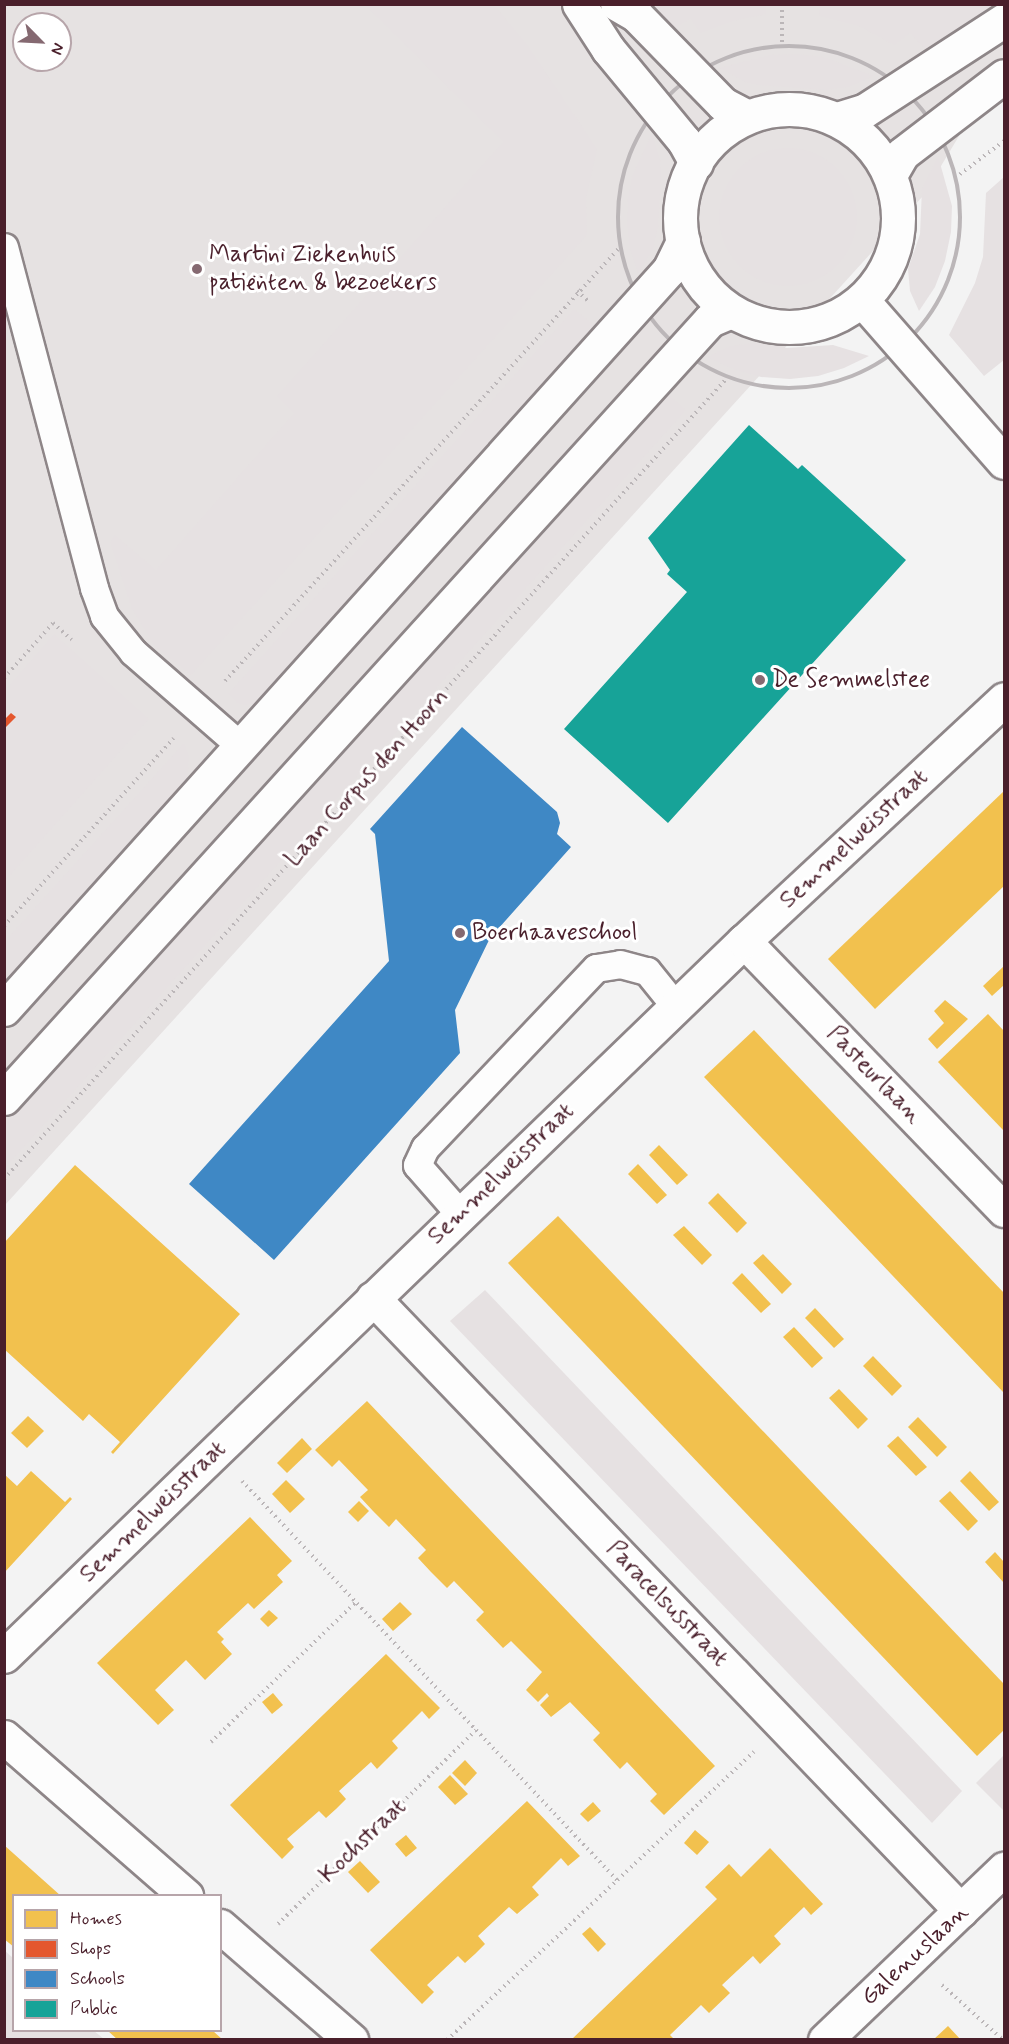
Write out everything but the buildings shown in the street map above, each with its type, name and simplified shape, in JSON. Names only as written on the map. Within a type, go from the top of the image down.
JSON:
[{"type":"street","points":[[579,4],[608,50],[684,141],[696,162]]},
{"type":"street","points":[[617,4],[636,15],[723,104],[747,117]]},
{"type":"street","points":[[837,119],[864,111],[1005,20]]},
{"type":"street","points":[[890,174],[902,154],[1005,76]]},
{"type":"street","points":[[4,1009],[669,270],[682,241],[682,201],[696,162],[712,140],[747,117],[772,110],[799,109],[837,119],[868,142],[890,174],[899,215],[896,242],[880,280],[862,300],[838,316],[798,327],[770,326],[731,310],[700,281],[682,241]]},
{"type":"street","points":[[862,300],[1005,462]]},
{"type":"street","points":[[4,1098],[710,320],[731,310]]},
{"type":"street","name":"Semmelweisstraat","points":[[4,1656],[744,941],[1005,699]]},
{"type":"street","name":"Pasteurlaan","points":[[744,941],[1005,1210]]},
{"type":"street","name":"Paracelsusstraat","points":[[373,1298],[961,1911]]},
{"type":"street","points":[[4,1737],[184,1894]]},
{"type":"street","name":"Galenuslaan","points":[[825,2040],[1005,1869]]},
{"type":"street","points":[[222,1928],[351,2040]]},
{"type":"lane","points":[[4,247],[94,588],[104,616],[133,652],[242,747]]},
{"type":"lane","points":[[460,1214],[417,1165],[425,1148],[596,968],[620,964],[647,971],[676,1007]]},
{"type":"path","points":[[782,4],[782,46]]},
{"type":"path","points":[[955,178],[1005,141]]},
{"type":"path","points":[[4,926],[620,246]]},
{"type":"path","name":"Laan Corpus den Hoorn","points":[[4,1179],[728,377]]},
{"type":"path","points":[[4,678],[53,623],[80,647]]},
{"type":"path","points":[[215,1452],[617,1881]]},
{"type":"path","points":[[211,1742],[356,1602]]},
{"type":"path","points":[[447,2040],[783,1725]]},
{"type":"path","name":"Kochstraat","points":[[250,1952],[476,1730]]},
{"type":"path","points":[[912,1958],[1003,2040]]},
{"type":"shaded area","points":[[5,5],[1004,5],[1004,61],[923,196],[5,1205]]},
{"type":"shaded area","points":[[365,5],[494,5],[528,46],[597,149],[586,199],[587,235],[191,675],[155,646],[132,609],[110,542],[115,535],[156,570],[294,413],[277,396],[503,142]]},
{"type":"shaded area","points":[[646,5],[766,5],[766,14],[733,21],[701,33],[690,19],[673,29]]},
{"type":"shaded area","points":[[820,5],[996,5],[927,51],[910,33],[894,45],[859,26],[819,16]]},
{"type":"shaded area","points":[[796,54],[823,57],[874,76],[849,87],[824,90],[759,85],[745,82],[720,68],[770,55]]},
{"type":"shaded area","points":[[652,133],[660,160],[661,174],[658,227],[653,249],[638,274],[630,250],[627,224],[628,199],[632,176]]},
{"type":"shaded area","points":[[788,148],[815,153],[827,159],[837,168],[846,178],[852,190],[857,217],[852,244],[846,256],[837,266],[827,275],[815,281],[788,286],[761,281],[749,275],[739,266],[730,256],[724,244],[719,217],[724,190],[730,178],[739,168],[749,159],[761,153]]},
{"type":"shaded area","points":[[938,156],[952,206],[951,232],[945,261],[935,287],[919,311],[910,291],[908,269],[920,234],[922,189]]},
{"type":"shaded area","points":[[1004,177],[1004,360],[984,376],[949,335],[975,283],[983,257],[986,193]]},
{"type":"shaded area","points":[[574,309],[594,325],[571,358],[264,701],[245,705],[237,703],[228,694]]},
{"type":"shaded area","points":[[756,343],[787,348],[833,345],[869,356],[844,368],[818,376],[790,379],[761,377],[733,369],[707,357],[730,346]]},
{"type":"shaded area","points":[[666,392],[686,410],[5,1168],[5,1118]]},
{"type":"shaded area","points":[[54,634],[149,719],[5,881],[5,690]]},
{"type":"shaded area","points":[[184,743],[189,756],[188,769],[186,781],[179,793],[5,986],[5,941]]},
{"type":"shaded area","points":[[485,1290],[962,1791],[932,1823],[450,1321]]},
{"type":"shaded area","points":[[1004,1755],[1004,1811],[976,1783]]},
{"type":"shaded area","points":[[4,1950],[12,1957],[12,2032],[95,2032],[104,2039],[5,2039]]},
{"type":"place","name":"Martini Ziekenhuis patiënten & bezoekers","points":[[197,269]]},
{"type":"place","name":"De Semmelstee","points":[[760,680]]},
{"type":"place","name":"Boerhaaveschool","points":[[460,933]]}]
